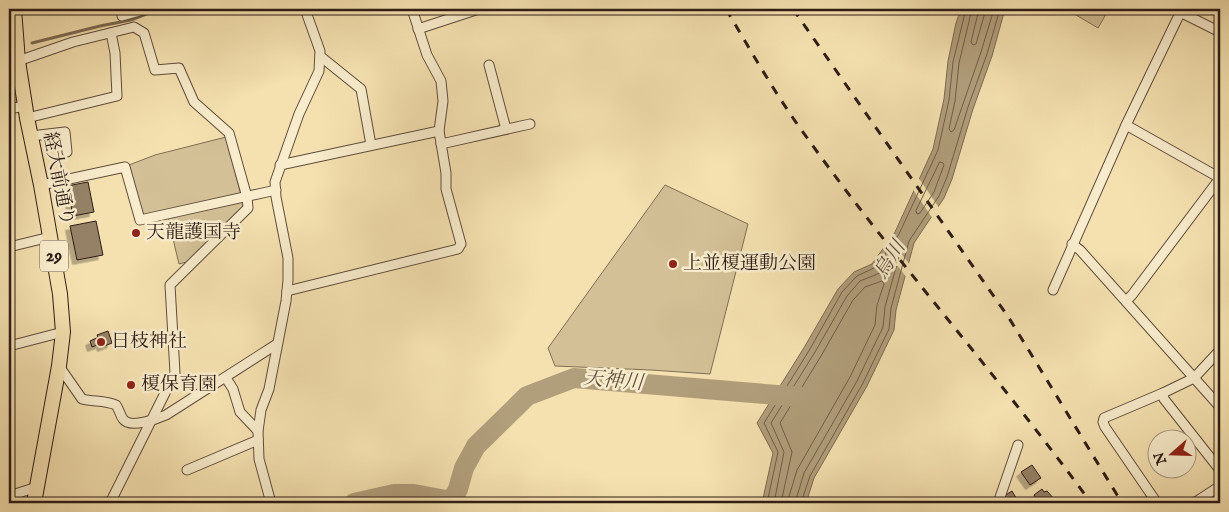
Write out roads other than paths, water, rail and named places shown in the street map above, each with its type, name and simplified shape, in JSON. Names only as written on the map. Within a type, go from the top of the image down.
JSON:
[{"type":"main road","name":"経大前通り","points":[[14,9],[18,61],[60,294],[63,332],[60,366],[34,503]]},
{"type":"street","points":[[18,61],[73,42],[111,32],[123,20],[147,9]]},
{"type":"street","points":[[271,503],[260,459],[258,436],[261,410],[269,389],[287,291],[288,258],[275,182],[299,114],[319,71],[320,51],[305,9]]},
{"type":"street","points":[[287,291],[458,249],[460,244],[446,189],[439,131],[443,101],[441,81],[427,56],[412,9]]},
{"type":"street","points":[[418,29],[479,9]]},
{"type":"street","points":[[1053,290],[1126,124],[1181,10],[1220,32]]},
{"type":"street","points":[[110,503],[175,373],[170,285],[248,208],[229,133],[194,102],[179,68],[155,70],[144,33],[123,20]]},
{"type":"street","points":[[9,109],[26,112],[117,96],[115,53],[111,32]]},
{"type":"street","points":[[320,56],[361,89],[370,145]]},
{"type":"street","points":[[489,65],[506,129]]},
{"type":"street","points":[[441,144],[530,124]]},
{"type":"street","points":[[1126,124],[1220,178],[1126,301]]},
{"type":"street","points":[[280,165],[439,131]]},
{"type":"street","points":[[31,136],[65,132],[67,152]]},
{"type":"street","points":[[41,185],[126,167],[140,220],[276,190]]},
{"type":"street","points":[[9,247],[50,238]]},
{"type":"street","points":[[1072,244],[1080,250],[1220,408]]},
{"type":"street","points":[[9,346],[63,332]]},
{"type":"street","points":[[60,366],[82,399],[90,402],[109,402],[116,405],[123,419],[128,424],[153,420],[166,415],[278,344]]},
{"type":"street","points":[[1157,503],[1103,422],[1104,418],[1107,415],[1163,393],[1194,378],[1220,350]]},
{"type":"street","points":[[226,378],[233,389],[240,412],[258,436]]},
{"type":"street","points":[[1163,393],[1164,398],[1220,470]]},
{"type":"street","points":[[186,470],[258,436]]},
{"type":"street","points":[[998,503],[1018,445]]},
{"type":"street","points":[[1194,503],[1220,486]]},
{"type":"street","points":[[9,496],[37,487]]},
{"type":"water","name":"烏川","points":[[961,9],[1005,9],[992,56],[973,109],[952,179],[944,198],[914,243],[896,310],[894,330],[867,386],[814,478],[806,503],[762,503],[773,453],[757,423],[838,289],[854,272],[872,264],[895,232],[933,149],[944,99],[948,61]]},
{"type":"waterway","points":[[32,43],[131,20],[159,9]]},
{"type":"waterway","name":"天神川","points":[[354,503],[394,494],[414,494],[446,500],[454,497],[464,468],[476,446],[527,396],[574,378],[801,397]]},
{"type":"railway","points":[[726,9],[784,105],[865,216],[1055,454],[1091,503]]},
{"type":"railway","points":[[793,9],[1009,318],[1122,503]]},
{"type":"place","name":"天龍護国寺","points":[[136,233]]},
{"type":"place","name":"上並榎運動公園","points":[[673,264]]},
{"type":"place","name":"日枝神社","points":[[101,342]]},
{"type":"place","name":"榎保育園","points":[[131,385]]}]
